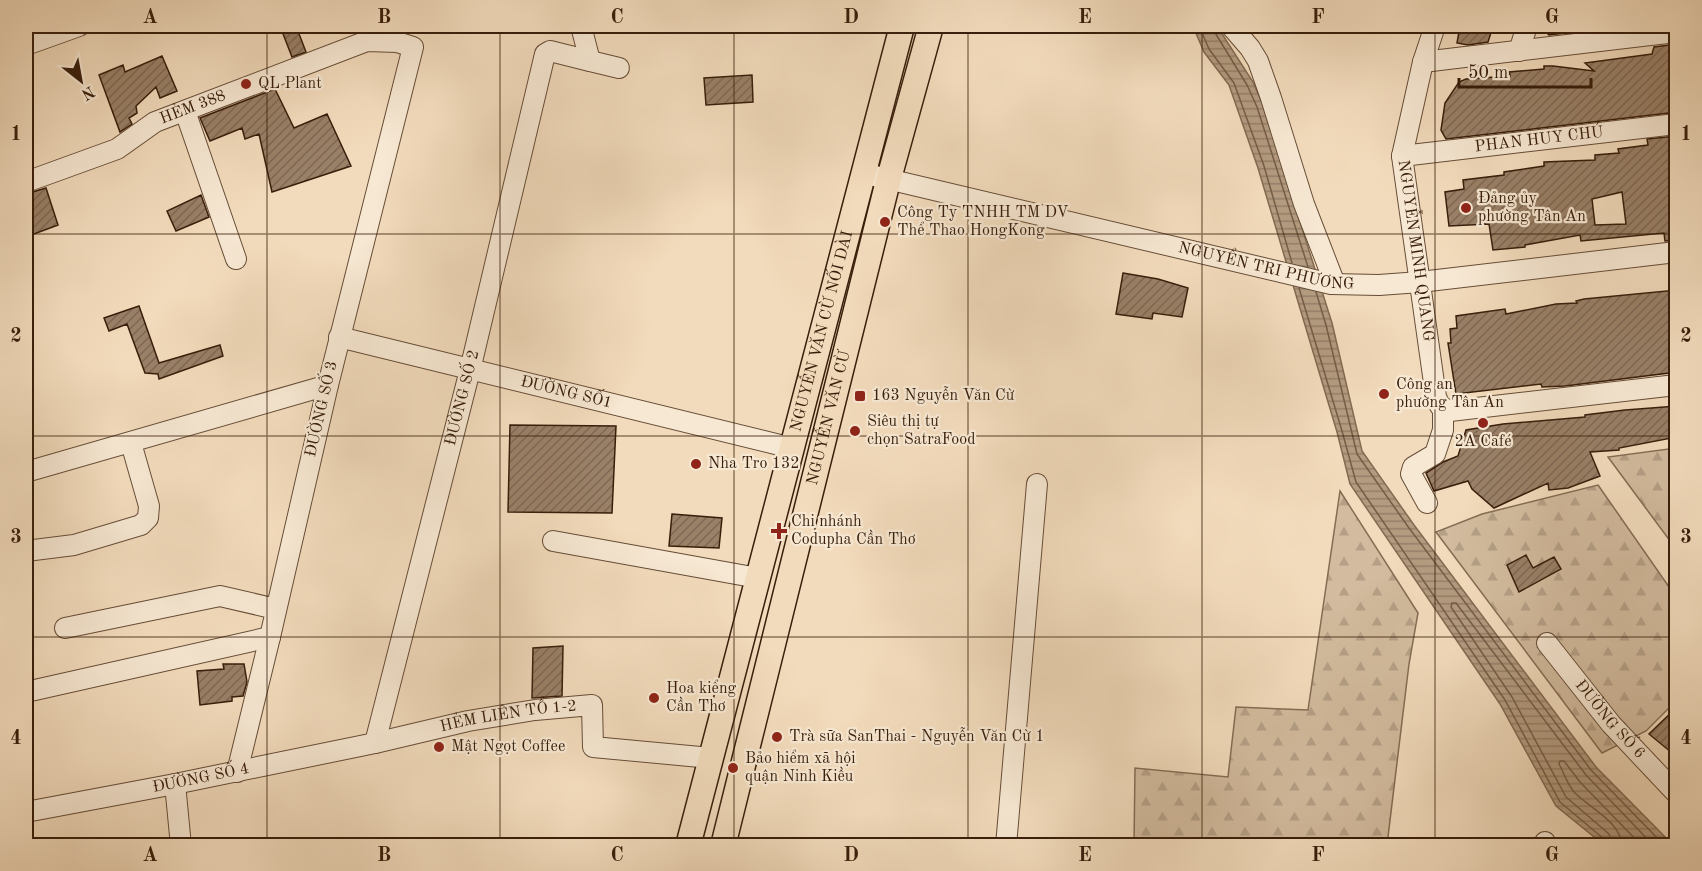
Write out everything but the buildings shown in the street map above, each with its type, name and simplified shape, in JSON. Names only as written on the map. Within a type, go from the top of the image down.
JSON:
[{"type":"main road","name":"NGUYỄN VĂN CỪ NỐI DÀI","points":[[688,846],[902,26]]},
{"type":"main road","name":"NGUYỄN VĂN CỪ","points":[[723,846],[889,179],[931,26]]},
{"type":"street","points":[[26,45],[79,26]]},
{"type":"street","points":[[581,26],[590,61],[619,68]]},
{"type":"street","points":[[1232,26],[1258,61],[1304,204],[1333,284]]},
{"type":"street","name":"NGUYỄN MINH QUANG","points":[[1427,503],[1411,474],[1413,467],[1435,454],[1443,430],[1442,407],[1436,397],[1402,156],[1423,62],[1435,26]]},
{"type":"street","points":[[1519,51],[1527,26]]},
{"type":"street","points":[[1423,62],[1519,51],[1610,33],[1677,32]]},
{"type":"street","name":"HẺM 388","points":[[26,182],[117,150],[147,126],[364,33],[413,47]]},
{"type":"street","name":"ĐƯỜNG SỐ 3","points":[[237,772],[339,337],[413,47]]},
{"type":"street","name":"ĐƯỜNG SỐ 2","points":[[375,743],[470,370],[545,54],[550,51],[590,61]]},
{"type":"street","points":[[185,111],[236,259]]},
{"type":"street","name":"PHAN HUY CHÚ","points":[[1402,156],[1677,124]]},
{"type":"street","name":"NGUYỂN TRI PHƯƠNG","points":[[864,173],[1333,284],[1379,285],[1420,282],[1677,252]]},
{"type":"street","name":"ĐƯỜNG SỐ1","points":[[339,337],[792,448]]},
{"type":"street","points":[[26,472],[328,385]]},
{"type":"street","points":[[1442,407],[1450,411],[1677,386]]},
{"type":"street","points":[[26,551],[74,545],[128,530],[145,522],[149,515],[149,506],[131,443]]},
{"type":"street","points":[[1006,846],[1037,484]]},
{"type":"street","points":[[553,542],[758,578]]},
{"type":"street","points":[[65,628],[220,596],[276,609]]},
{"type":"street","points":[[26,692],[270,637]]},
{"type":"street","name":"ĐƯỜNG SỐ 6","points":[[1547,642],[1611,724],[1677,793]]},
{"type":"street","name":"HẺM LIÊN TỔ 1-2","points":[[375,743],[468,721],[535,710],[592,705],[593,747],[711,758]]},
{"type":"street","name":"ĐƯỜNG SỐ 4","points":[[26,812],[375,743]]},
{"type":"street","points":[[175,784],[182,846]]},
{"type":"green space","points":[[1676,448],[1676,549],[1608,457]]},
{"type":"green space","points":[[1598,485],[1676,597],[1676,701],[1646,731],[1602,753],[1436,532],[1482,514]]},
{"type":"green space","points":[[1340,491],[1418,613],[1409,664],[1387,845],[1134,845],[1135,768],[1228,777],[1236,707],[1308,710]]},
{"type":"water","points":[[1193,26],[1217,26],[1253,82],[1263,105],[1332,323],[1362,451],[1414,525],[1596,767],[1673,845],[1604,845],[1556,806],[1500,704],[1350,484],[1337,432],[1258,168],[1229,85],[1204,52]]},
{"type":"place","name":"QL Plant","points":[[246,84]]},
{"type":"place","name":"Đảng ủy phường Tân An","points":[[1466,208]]},
{"type":"place","name":"Công Ty TNHH TM DV Thể Thao HongKong","points":[[885,222]]},
{"type":"place","name":"Công an phường Tân An","points":[[1384,394]]},
{"type":"place","name":"163 Nguyễn Văn Cừ","points":[[860,396]]},
{"type":"place","name":"2A Café","points":[[1483,423]]},
{"type":"place","name":"Siêu thị tự chọn SatraFood","points":[[855,431]]},
{"type":"place","name":"Nha Tro 132","points":[[696,464]]},
{"type":"place","name":"Chi nhánh Codupha Cần Thơ","points":[[779,531]]},
{"type":"place","name":"Hoa kiểng Cần Thơ","points":[[654,698]]},
{"type":"place","name":"Trà sữa SanThai - Nguyễn Văn Cừ 1","points":[[777,737]]},
{"type":"place","name":"Mật Ngọt Coffee","points":[[439,747]]},
{"type":"place","name":"Bảo hiểm xã hội quận Ninh Kiều","points":[[733,768]]}]
